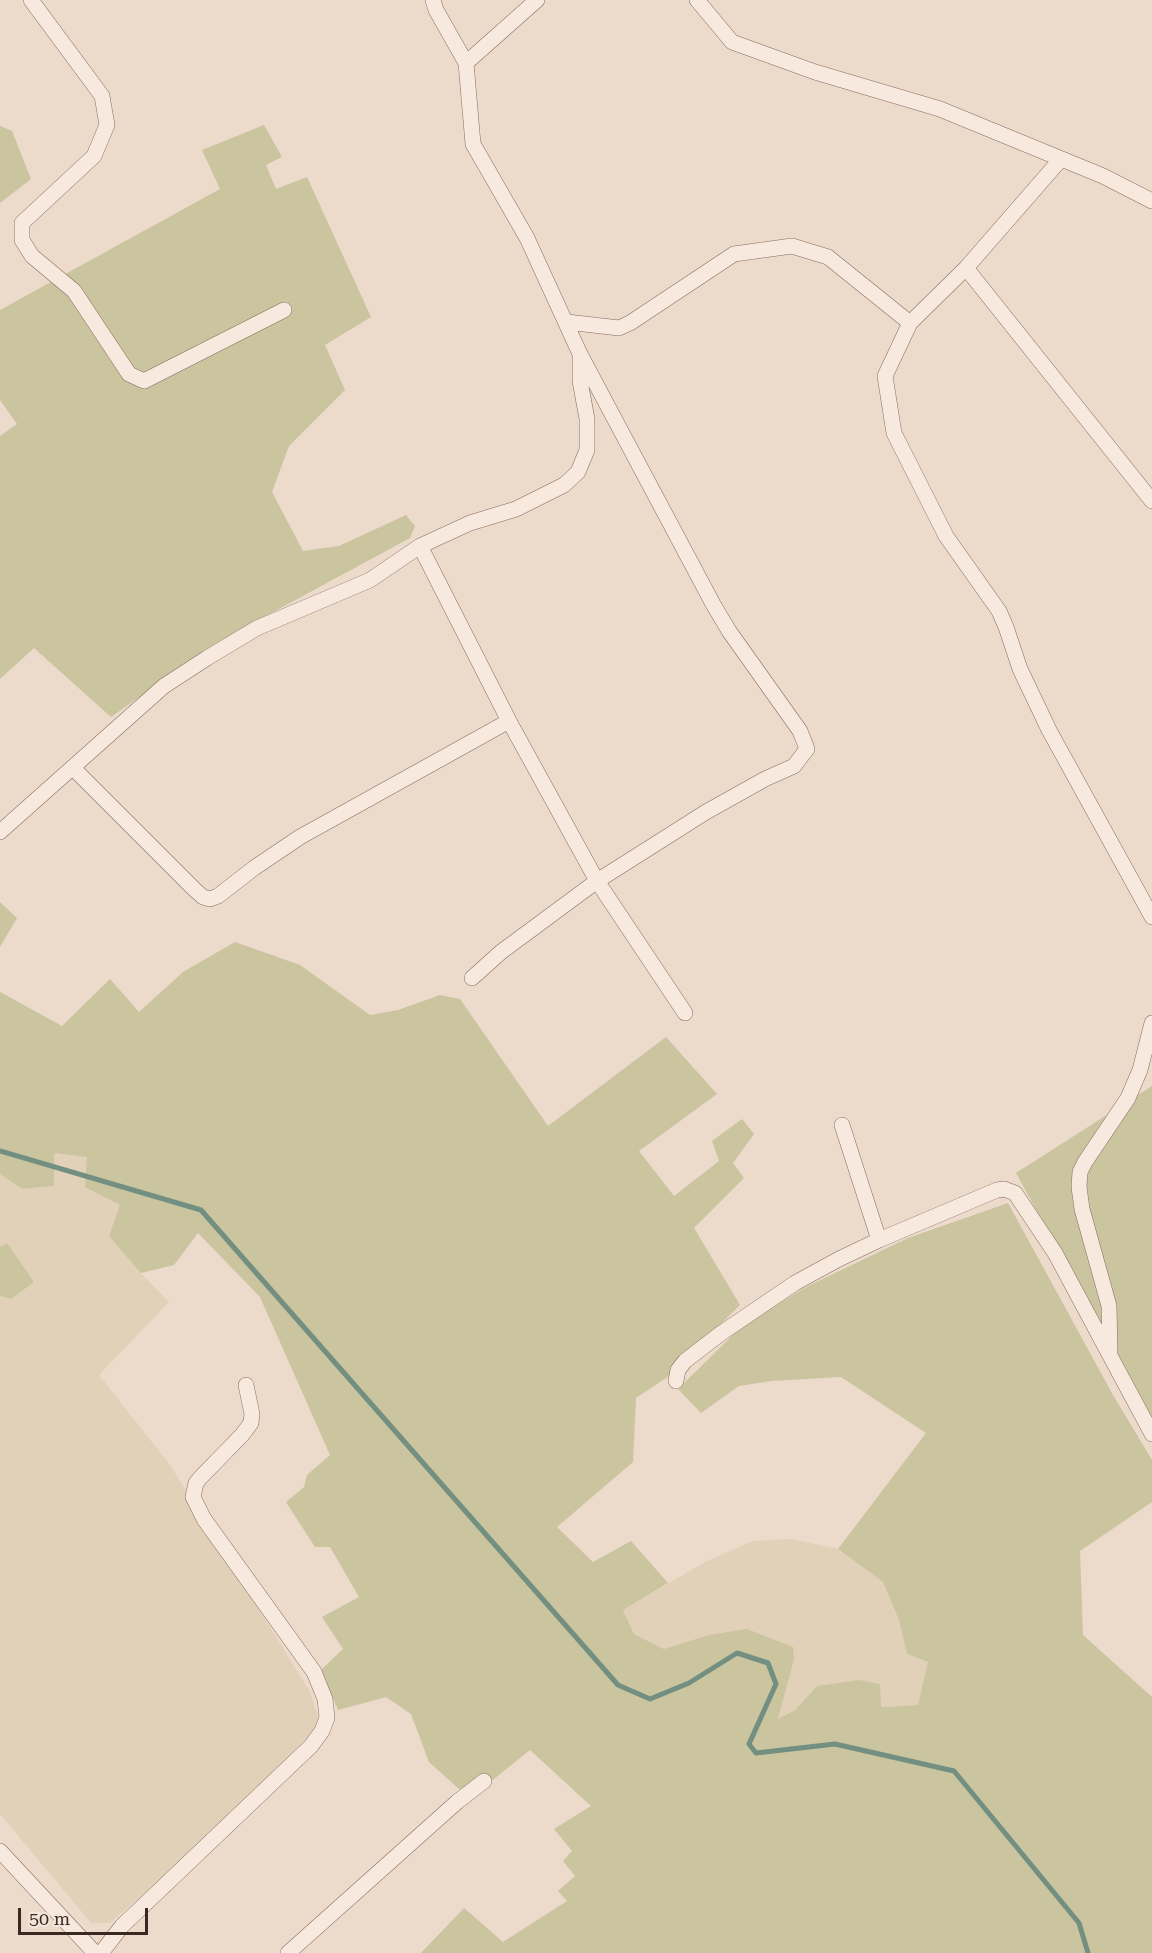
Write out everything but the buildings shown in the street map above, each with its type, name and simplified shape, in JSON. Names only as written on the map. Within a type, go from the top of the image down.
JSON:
[{"type":"street","points":[[31,0],[102,96],[107,125],[94,156],[22,223],[22,240],[32,256],[74,291],[129,374],[144,381],[284,310]]},
{"type":"street","points":[[433,0],[436,10],[466,63],[472,144],[527,238],[580,354],[712,604],[800,731],[807,749],[794,766],[765,779],[706,812],[597,881],[501,952],[472,978]]},
{"type":"street","points":[[466,63],[537,0]]},
{"type":"street","points":[[698,0],[732,42],[815,72],[940,109],[1103,176],[1152,201]]},
{"type":"street","points":[[1061,159],[966,268],[910,323],[885,376],[894,433],[946,536],[999,610],[1020,669],[1049,730],[1152,917]]},
{"type":"street","points":[[567,322],[620,328],[734,254],[792,246],[828,257],[910,323]]},
{"type":"street","points":[[966,268],[1152,501]]},
{"type":"street","points":[[0,832],[164,686],[257,627],[370,580],[420,546],[470,523],[516,509],[564,484],[578,472],[587,450],[587,419],[580,381],[580,354]]},
{"type":"street","points":[[420,546],[509,721],[597,881],[685,1013]]},
{"type":"street","points":[[73,768],[194,889],[203,897],[210,898],[218,896],[300,837],[509,721]]},
{"type":"street","points":[[1110,1355],[1109,1306],[1082,1209],[1079,1187],[1080,1172],[1128,1098],[1140,1070],[1152,1023]]},
{"type":"street","points":[[842,1125],[879,1240]]},
{"type":"street","points":[[676,1380],[678,1370],[685,1361],[720,1334],[795,1283],[839,1258],[997,1190],[1010,1191],[1019,1199],[1055,1253],[1152,1434]]},
{"type":"street","points":[[101,1953],[122,1926],[311,1746],[322,1731],[327,1718],[325,1699],[314,1672],[204,1519],[193,1497],[196,1484],[201,1477],[250,1423],[252,1414],[246,1385]]},
{"type":"street","points":[[288,1953],[457,1802],[484,1781]]},
{"type":"street","points":[[0,1851],[95,1953]]},
{"type":"shaded area","points":[[264,125],[282,157],[266,165],[276,189],[307,177],[371,317],[325,345],[345,390],[289,446],[272,492],[303,551],[339,546],[406,515],[415,526],[410,538],[216,643],[111,717],[34,648],[0,679],[0,436],[17,424],[0,400],[0,310],[220,189],[202,150]]},
{"type":"shaded area","points":[[0,126],[12,131],[31,179],[0,203]]},
{"type":"shaded area","points":[[0,902],[17,918],[0,947]]},
{"type":"shaded area","points":[[235,942],[300,965],[370,1015],[398,1010],[440,995],[460,999],[548,1126],[666,1037],[717,1094],[639,1151],[674,1196],[719,1161],[712,1141],[742,1119],[754,1134],[733,1163],[744,1178],[694,1228],[740,1305],[666,1378],[636,1398],[633,1462],[557,1527],[593,1562],[631,1541],[668,1583],[623,1610],[634,1634],[664,1649],[709,1635],[747,1629],[793,1647],[794,1660],[778,1719],[795,1710],[817,1686],[859,1680],[880,1684],[881,1707],[918,1705],[928,1662],[907,1654],[899,1620],[883,1582],[838,1549],[926,1433],[841,1377],[771,1381],[739,1386],[701,1413],[678,1389],[741,1327],[804,1288],[908,1238],[1008,1203],[1113,1395],[1152,1460],[1152,1502],[1080,1551],[1083,1635],[1152,1697],[1152,1953],[421,1953],[464,1908],[503,1942],[567,1901],[558,1891],[575,1876],[563,1861],[572,1851],[554,1829],[591,1806],[530,1750],[489,1783],[459,1789],[429,1762],[411,1714],[386,1697],[338,1710],[321,1670],[343,1649],[322,1617],[359,1597],[330,1547],[315,1547],[286,1502],[304,1487],[307,1475],[330,1455],[260,1297],[198,1233],[174,1265],[141,1273],[109,1236],[120,1205],[85,1187],[87,1157],[54,1153],[54,1186],[22,1189],[0,1174],[0,992],[62,1026],[110,979],[139,1012],[183,972]]},
{"type":"shaded area","points":[[1152,1086],[1152,1421],[1016,1173]]},
{"type":"shaded area","points":[[54,1153],[88,1157],[120,1205],[141,1273],[169,1302],[99,1375],[170,1465],[310,1692],[320,1724],[221,1826],[110,1923],[91,1923],[0,1814],[0,1296],[11,1299],[7,1243],[0,1247],[0,1174],[22,1189],[54,1186]]},
{"type":"shaded area","points":[[7,1243],[34,1282],[11,1299],[0,1296],[0,1247]]},
{"type":"shaded area","points":[[792,1539],[838,1549],[883,1582],[899,1620],[907,1654],[929,1662],[918,1705],[881,1707],[817,1686],[795,1710],[778,1720],[794,1660],[709,1635],[664,1649],[634,1634],[623,1610],[705,1562],[753,1541]]},
{"type":"waterway","points":[[0,1151],[201,1210],[618,1685],[650,1699],[689,1683],[737,1653],[768,1663],[776,1684],[749,1744],[756,1753],[835,1744],[954,1771],[1079,1923],[1088,1953]]}]
